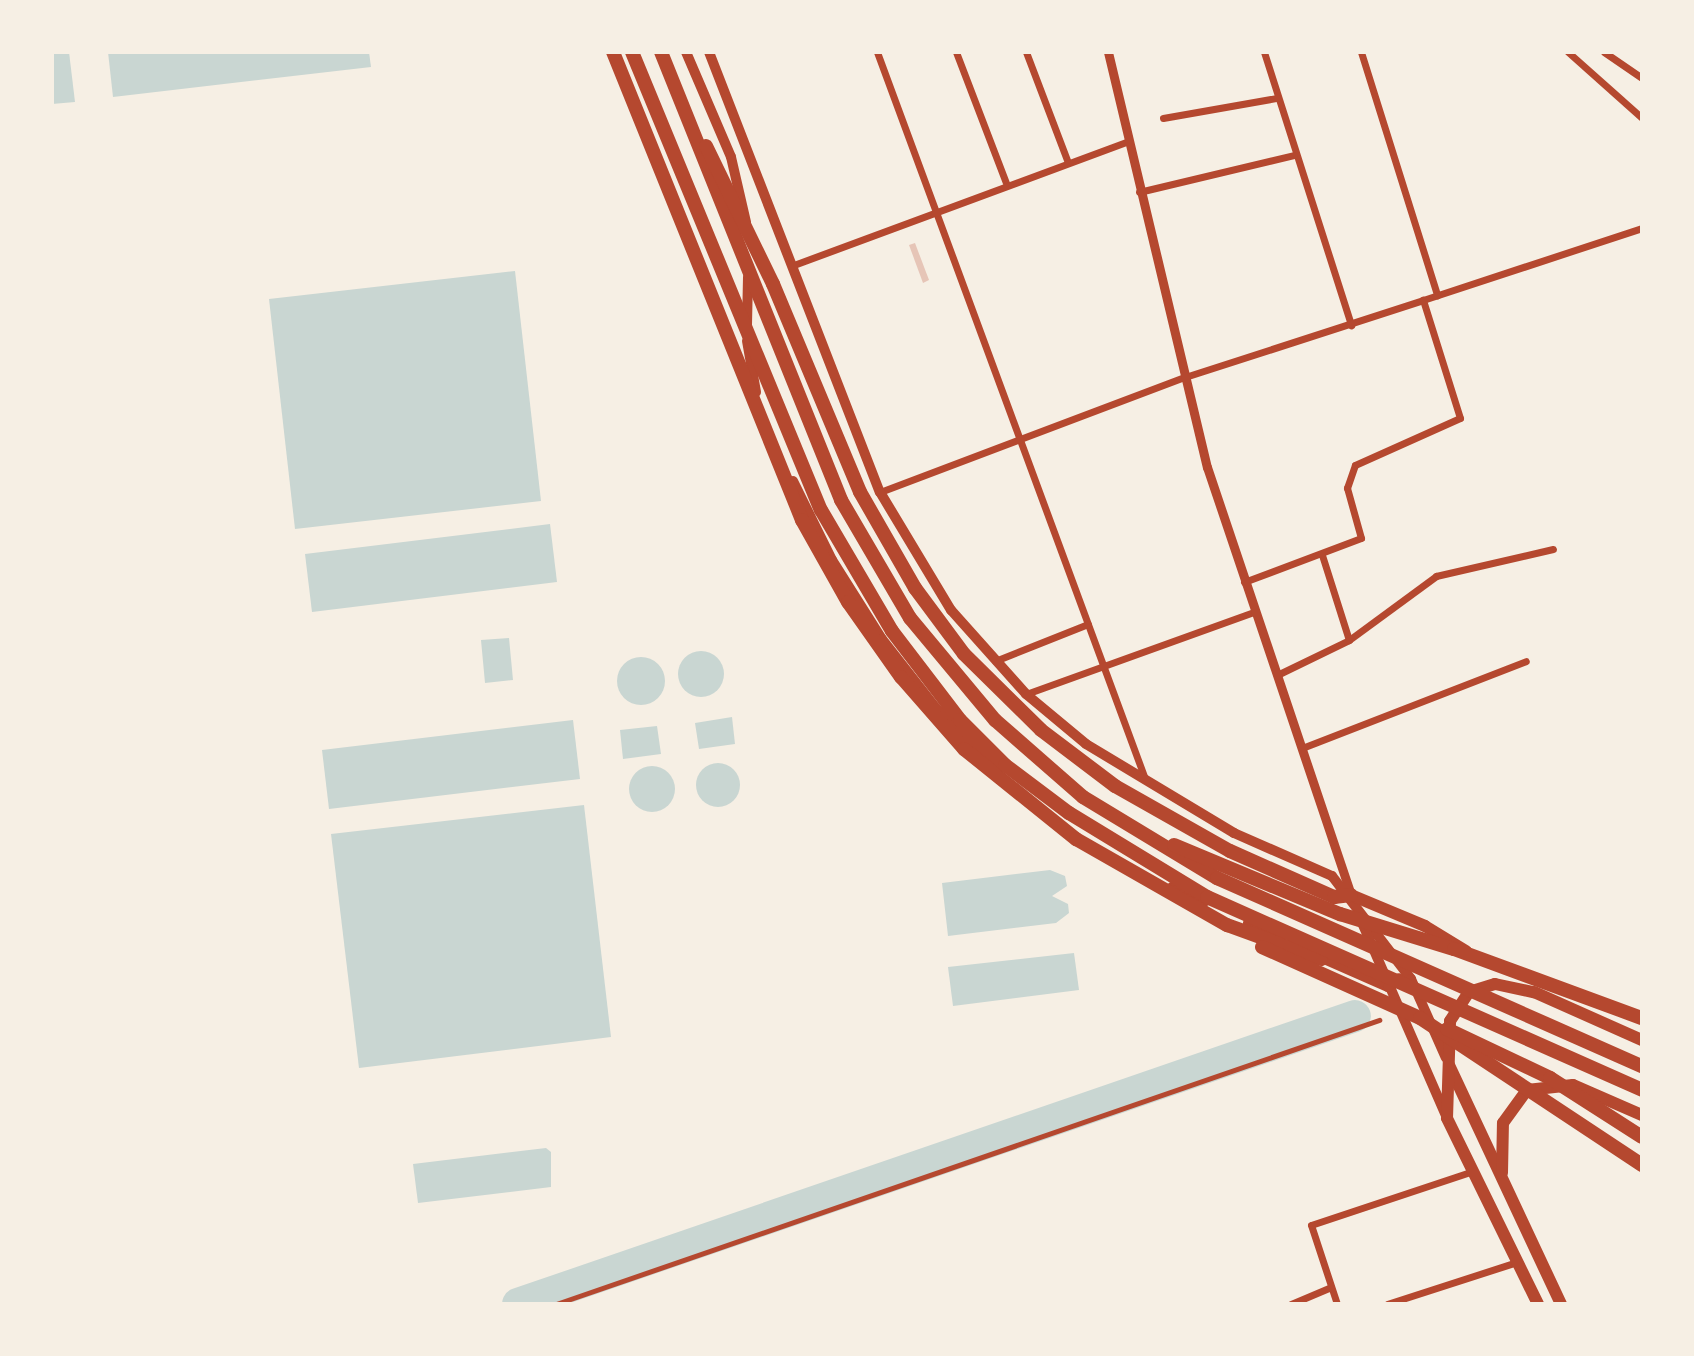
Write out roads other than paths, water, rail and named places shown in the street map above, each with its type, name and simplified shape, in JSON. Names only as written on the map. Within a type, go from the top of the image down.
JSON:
[{"type":"highway","points":[[613,52],[782,476],[824,562],[866,629],[932,714],[1002,783],[1076,839],[1227,925],[1332,963]]},
{"type":"highway","points":[[632,52],[801,468],[842,552],[934,688],[1005,765],[1062,822],[1131,870],[1259,945],[1550,1078],[1642,1137]]},
{"type":"highway","points":[[661,52],[821,459],[885,580],[944,663],[995,720],[1054,774],[1122,823],[1217,878],[1642,1066]]},
{"type":"highway","points":[[676,91],[746,225],[860,492],[915,588],[975,666],[1041,730],[1115,786],[1230,851],[1334,897],[1351,895],[1425,926],[1534,992],[1642,1040]]},
{"type":"highway","points":[[1005,765],[1137,859],[1207,897],[1642,1090]]},
{"type":"highway","points":[[1122,823],[1340,914],[1454,949],[1642,1018]]},
{"type":"highway","points":[[1534,992],[1495,984],[1469,992],[1450,1021],[1446,1058],[1447,1118],[1538,1304]]},
{"type":"highway","points":[[1420,1018],[1642,1165]]},
{"type":"highway","points":[[1446,1058],[1561,1304]]},
{"type":"highway","points":[[1503,1180],[1501,1139],[1510,1109],[1527,1090],[1557,1083],[1642,1115]]},
{"type":"main road","points":[[686,52],[743,198],[748,241],[746,337],[762,413],[832,560],[882,639],[936,708],[1059,820],[1126,866],[1388,987]]},
{"type":"main road","points":[[709,52],[880,492],[913,554],[995,661],[1026,694],[1086,744],[1234,833],[1332,876],[1351,895],[1402,964],[1446,1058]]},
{"type":"main road","points":[[1351,895],[1447,1118]]},
{"type":"main road","points":[[1388,987],[1399,977],[1402,964]]},
{"type":"street","points":[[877,52],[1146,781]]},
{"type":"street","points":[[956,52],[1006,183]]},
{"type":"street","points":[[1026,52],[1067,160]]},
{"type":"street","points":[[1108,52],[1185,377],[1244,582],[1351,895]]},
{"type":"street","points":[[1264,52],[1294,155],[1351,325]]},
{"type":"street","points":[[1361,52],[1437,295]]},
{"type":"street","points":[[1568,52],[1642,118]]},
{"type":"street","points":[[1604,52],[1642,78]]},
{"type":"street","points":[[1163,118],[1277,98]]},
{"type":"street","points":[[791,266],[1067,160],[1127,142]]},
{"type":"street","points":[[1139,192],[1294,155]]},
{"type":"street","points":[[880,492],[1020,436],[1185,377],[1642,228]]},
{"type":"street","points":[[1244,582],[1361,538],[1347,488],[1355,465],[1460,418],[1423,300]]},
{"type":"street","points":[[1277,675],[1349,640],[1436,576],[1553,549]]},
{"type":"street","points":[[1322,555],[1349,640]]},
{"type":"street","points":[[1026,694],[1254,612]]},
{"type":"street","points":[[995,661],[1088,624]]},
{"type":"street","points":[[1302,748],[1526,661]]},
{"type":"street","points":[[556,1304],[1379,1020]]},
{"type":"street","points":[[1337,1304],[1311,1225],[1473,1171]]},
{"type":"street","points":[[1387,1304],[1517,1262]]},
{"type":"street","points":[[1291,1304],[1331,1287]]},
{"type":"waterway","points":[[518,1304],[1355,1016]]}]
